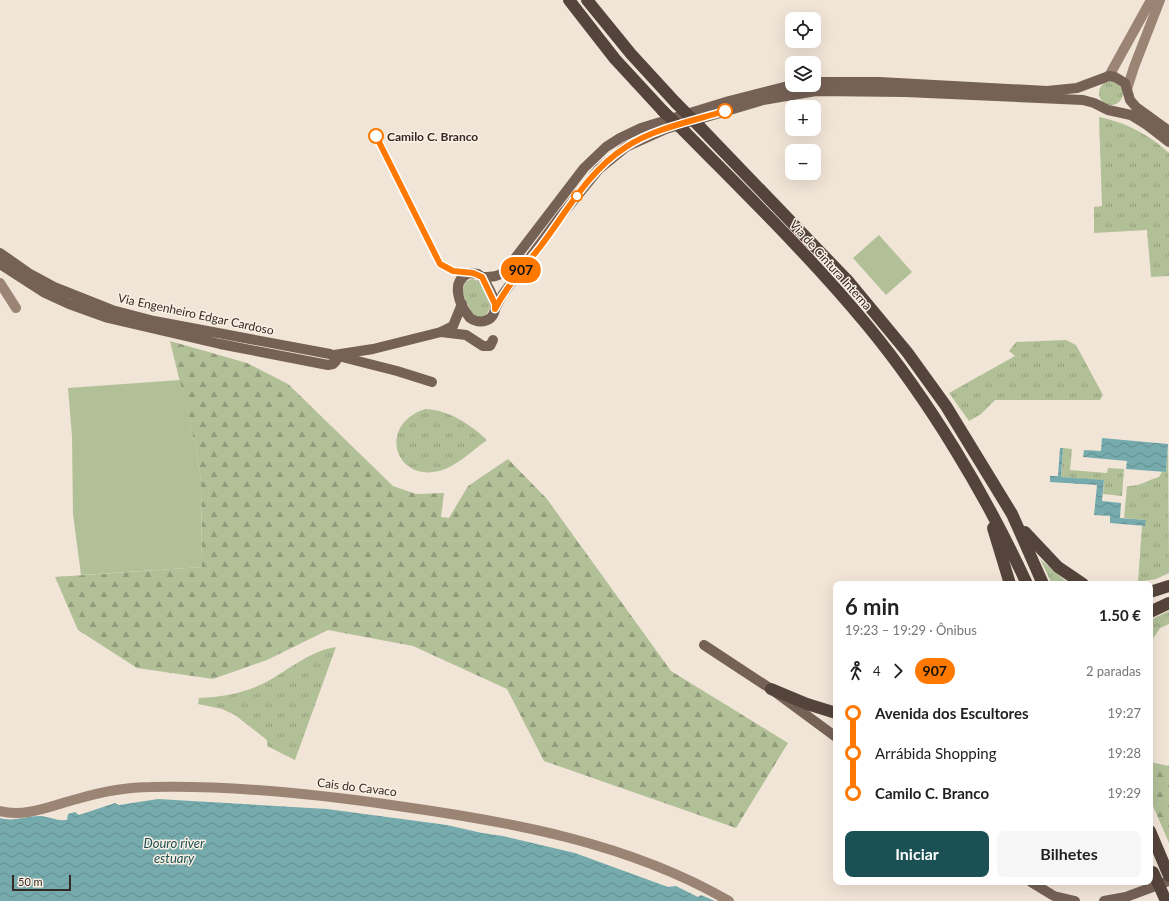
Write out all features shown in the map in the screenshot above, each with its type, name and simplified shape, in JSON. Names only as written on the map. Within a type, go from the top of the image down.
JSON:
[{"type":"highway","name":"Via de Cintura Interna","points":[[569,0],[615,59],[663,111],[812,263],[868,326],[922,398],[946,436],[1003,534],[1026,581]]},
{"type":"highway","name":"Via de Cintura Interna","points":[[587,0],[631,54],[676,103],[810,240],[849,282],[888,328],[946,406],[1012,514],[1042,581]]},
{"type":"highway","points":[[983,500],[1009,581]]},
{"type":"highway","points":[[1012,514],[1043,553],[1066,574],[1078,581]]},
{"type":"highway","points":[[1153,591],[1169,586]]},
{"type":"highway","points":[[1153,610],[1167,602]]},
{"type":"highway","points":[[771,689],[807,704],[833,712]]},
{"type":"highway","points":[[1153,839],[1167,871]]},
{"type":"highway","points":[[1153,872],[1166,901]]},
{"type":"main road","points":[[1151,0],[1106,77],[1096,85],[1094,96],[1095,101],[1105,109],[1118,108],[1123,105],[1131,74],[1160,0]]},
{"type":"main road","points":[[821,82],[879,82],[1047,91],[1077,88],[1106,77],[1120,79],[1133,103],[1140,111],[1169,132]]},
{"type":"main road","points":[[482,277],[501,275],[584,168],[599,153],[620,138],[641,128],[717,104],[785,87]]},
{"type":"main road","points":[[495,309],[495,304],[482,277],[478,274],[468,273],[460,278],[457,289],[462,304],[470,318],[479,322],[488,320],[494,313],[504,294],[560,217],[599,169],[626,146],[666,129],[763,100],[816,91],[905,92],[1083,100],[1094,103],[1105,109],[1131,115],[1169,142]]},
{"type":"main road","name":"Via Engenheiro Edgar Cardoso","points":[[0,253],[43,281],[78,298],[168,328],[301,359],[329,358]]},
{"type":"main road","name":"Via Engenheiro Edgar Cardoso","points":[[0,264],[33,286],[69,304],[108,318],[397,371],[432,382]]},
{"type":"main road","points":[[0,283],[16,308]]},
{"type":"main road","points":[[329,358],[382,347],[441,332],[453,326],[462,304]]},
{"type":"main road","points":[[441,332],[466,335],[483,346],[490,346],[493,340]]},
{"type":"main road","points":[[704,645],[771,689],[833,735]]},
{"type":"main road","name":"Cais do Cavaco","points":[[0,811],[12,813],[34,811],[97,794],[145,787],[182,786],[328,796],[443,812],[523,827],[571,839],[639,859],[702,887],[729,901]]},
{"type":"main road","points":[[1104,901],[1126,897],[1169,881]]},
{"type":"main road","points":[[1036,885],[1054,896],[1075,901]]},
{"type":"green space","points":[[1111,81],[1119,85],[1123,93],[1119,101],[1111,105],[1103,101],[1099,93],[1103,85]]},
{"type":"green space","points":[[1099,117],[1118,122],[1137,130],[1154,140],[1169,153],[1169,276],[1151,277],[1147,230],[1094,233],[1094,207],[1102,206]]},
{"type":"green space","points":[[879,235],[912,272],[886,295],[853,258]]},
{"type":"green space","points":[[471,279],[477,280],[482,284],[489,296],[489,310],[486,315],[479,318],[471,312],[462,292],[465,282]]},
{"type":"green space","points":[[1066,340],[1076,345],[1103,395],[1100,400],[995,400],[981,414],[969,421],[949,393],[1015,356],[1009,351],[1016,342]]},
{"type":"green space","points":[[170,341],[247,363],[288,384],[393,486],[416,494],[444,493],[441,517],[449,518],[468,486],[508,459],[547,499],[671,671],[788,743],[736,828],[544,761],[507,689],[413,646],[328,630],[267,660],[213,679],[137,668],[78,630],[55,577],[202,567],[201,481],[197,453]]},
{"type":"green space","points":[[180,380],[197,453],[201,481],[202,567],[81,575],[73,514],[72,436],[68,388]]},
{"type":"green space","points":[[425,409],[442,412],[459,419],[487,440],[458,462],[445,469],[424,472],[412,468],[403,460],[398,450],[397,439],[401,427],[410,417]]},
{"type":"green space","points":[[1168,444],[1169,573],[1156,579],[1138,581],[1142,526],[1145,526],[1145,520],[1124,518],[1127,486],[1143,483],[1159,477],[1162,472],[1166,472]]},
{"type":"green space","points":[[1063,448],[1072,449],[1070,470],[1107,473],[1108,468],[1124,469],[1122,496],[1103,494],[1104,481],[1061,477]]},
{"type":"green space","points":[[1040,559],[1066,581],[1051,581]]},
{"type":"green space","points":[[1169,611],[1169,624],[1160,628],[1153,638],[1153,619]]},
{"type":"green space","points":[[336,647],[295,760],[267,746],[267,740],[235,715],[222,709],[198,704],[199,698],[217,697],[251,689],[309,656]]},
{"type":"green space","points":[[1153,763],[1169,766],[1169,843],[1153,806]]},
{"type":"water","points":[[1102,438],[1168,444],[1166,472],[1126,469],[1127,461],[1083,457],[1084,450],[1101,451]]},
{"type":"water","points":[[1060,448],[1063,448],[1061,477],[1104,480],[1102,501],[1121,503],[1120,518],[1146,520],[1145,526],[1110,523],[1110,516],[1094,515],[1097,485],[1050,482],[1050,476],[1058,476]]},
{"type":"water","name":"Douro river estuary","points":[[158,799],[327,809],[447,825],[503,836],[575,853],[668,887],[676,886],[698,897],[701,895],[715,901],[0,901],[0,818],[15,819],[39,816],[67,820],[68,814],[75,812],[79,815],[115,803],[119,805]]},
{"type":"bus line","name":"907","points":[[376,136],[440,264],[453,271],[478,274],[482,277],[495,304],[495,309],[504,294],[560,217],[599,169],[613,156],[626,146],[666,129],[725,111]]},
{"type":"place","name":"Camilo C. Branco","points":[[376,136]]}]
